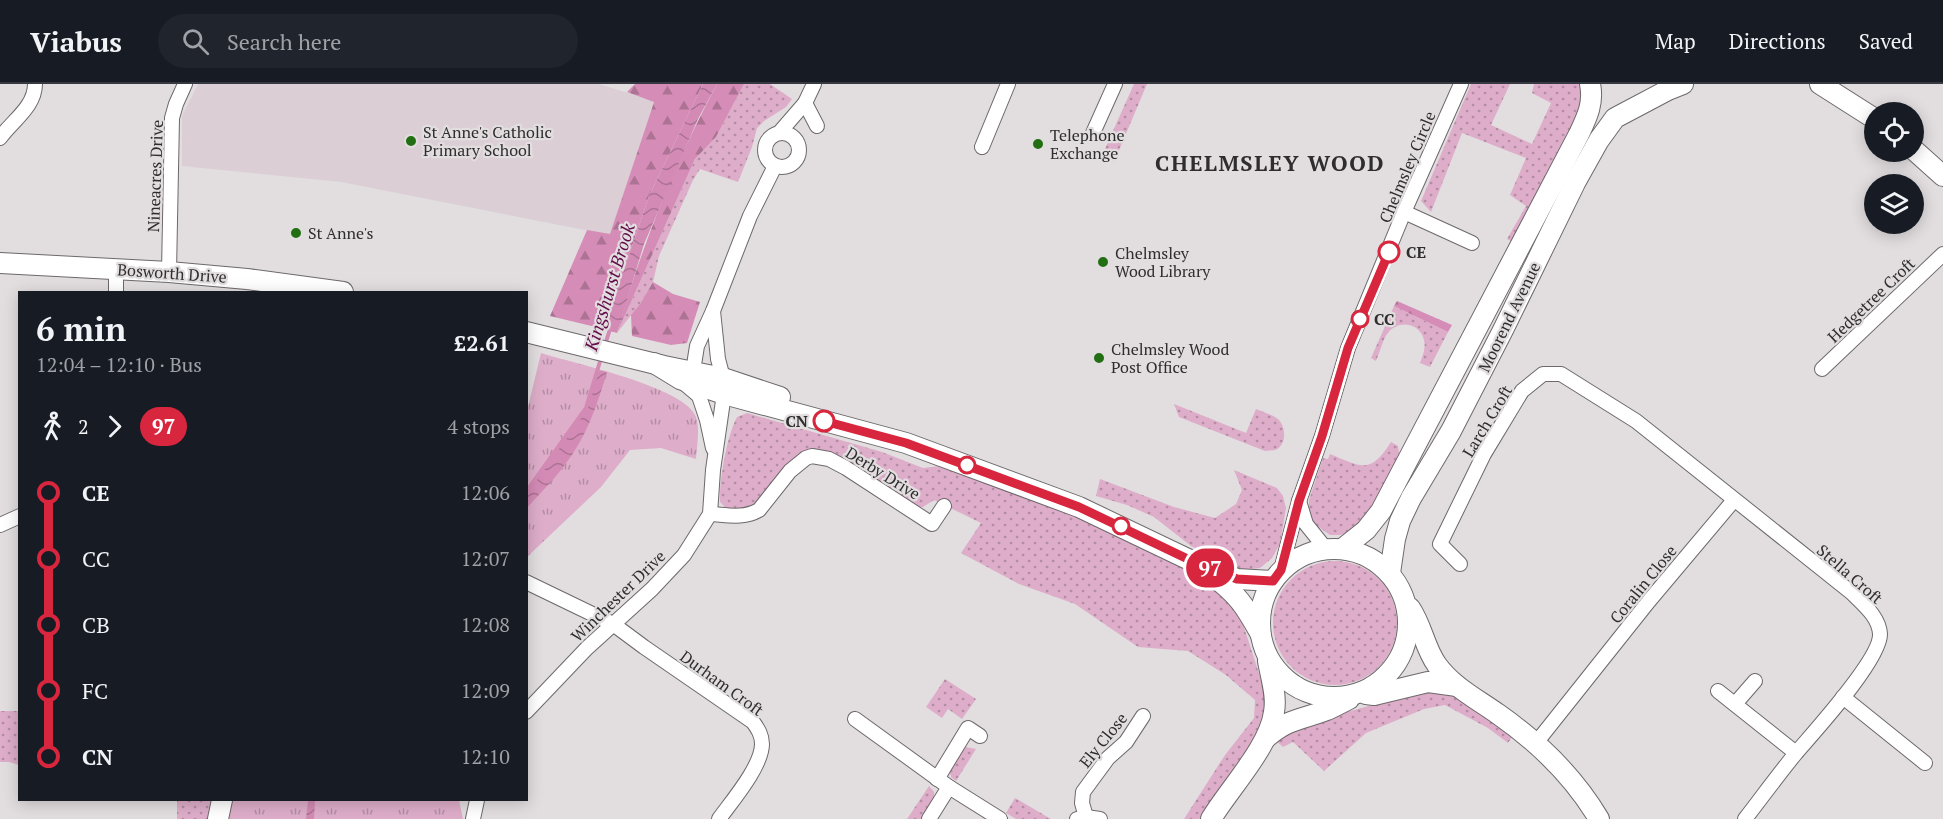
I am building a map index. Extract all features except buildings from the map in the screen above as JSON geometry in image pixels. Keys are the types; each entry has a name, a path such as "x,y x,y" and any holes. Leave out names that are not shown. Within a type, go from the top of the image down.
{"street":[{"path":"0,138 21,115 32,98 35,84"},
{"name":"Nineacres Drive","path":"169,272 172,118 185,84"},
{"path":"779,133 794,137 799,147 797,158 790,166 780,168 767,159 765,148 769,138 779,133 805,103 814,84"},
{"path":"982,147 1008,84"},
{"path":"1094,133 1115,84"},
{"name":"Chelmsley Circle","path":"1277,576 1348,348 1404,212 1461,84"},
{"name":"Moorend Avenue","path":"1334,549 1366,530 1382,511 1579,134 1590,111 1592,93 1590,84"},
{"path":"1646,84 1679,85"},
{"path":"1820,84 1864,112"},
{"name":"Moorend Avenue","path":"1390,573 1400,521 1411,498 1471,394 1575,183 1599,141 1615,118 1679,85"},
{"path":"805,103 817,126"},
{"path":"1924,159 1943,176"},
{"path":"686,375 750,216 775,166"},
{"path":"1404,212 1472,243"},
{"name":"Hedgetree Croft","path":"1822,369 1943,254"},
{"name":"Bosworth Drive","path":"0,263 169,272 247,279 326,291"},
{"path":"116,269 116,291"},
{"path":"713,311 718,359 724,386"},
{"path":"528,332 646,361 724,386"},
{"name":"Larch Croft","path":"1460,564 1440,544 1484,454 1522,391 1543,374 1561,374 1636,421 1734,500"},
{"path":"686,375 705,387 748,385 1079,507 1194,562 1237,579 1277,576"},
{"name":"Winchester Drive","path":"686,375 699,396 707,420 714,456"},
{"name":"Winchester Drive","path":"528,710 684,555 710,514 714,456 724,386"},
{"name":"Derby Drive","path":"710,514 732,516 752,514 759,510 790,471 806,458 813,456 830,459 846,468 932,524 944,506"},
{"name":"Stella Croft","path":"1734,500 1852,593 1878,622 1880,635 1877,648 1843,697 1745,819"},
{"name":"Coralin Close","path":"1536,743 1642,610 1734,500"},
{"path":"1299,501 1306,524 1334,549"},
{"path":"0,525 18,517"},
{"path":"1260,633 1264,598 1277,576 1300,557 1334,549 1363,555 1376,562 1390,573 1418,619 1436,664 1457,686 1500,714 1536,743 1586,798 1599,819"},
{"path":"1194,562 1233,591 1246,609 1260,633 1267,656 1275,700 1274,714 1266,738 1211,819"},
{"name":"Durham Croft","path":"528,583 613,624 753,722 761,735 763,746 759,760 719,819"},
{"path":"1266,738 1290,721 1326,710 1358,695 1386,675 1406,644 1408,627 1405,600"},
{"path":"1267,656 1283,677 1294,686 1318,696 1374,695 1428,682 1457,686"},
{"path":"1735,704 1755,681"},
{"path":"1718,691 1796,753"},
{"path":"1843,697 1925,763"},
{"name":"Ely Close","path":"1088,818 1082,803 1083,792 1108,758 1126,742 1143,716"},
{"path":"855,719 937,779 1000,819"},
{"path":"937,779 968,728 980,736"},
{"path":"929,819 949,787"},
{"path":"218,819 222,801"},
{"path":"473,819 477,801"}],"shaded area":[{"name":"St Anne's Catholic Primary School","path":"198,84 599,84 654,101 610,235 341,182 182,166 182,116"}],"green space":[{"path":"635,84 703,84 649,196 604,329 550,316 587,230 610,234 654,102 627,92"},
{"path":"717,84 744,84 716,137 695,159 617,333 660,206"},
{"path":"744,84 770,84 792,99 786,107 757,128 738,182 700,169 659,256 653,282 640,304 617,333 695,159 716,137"},
{"path":"1134,84 1147,84 1114,162 1104,151"},
{"path":"1471,84 1510,84 1491,125 1532,144 1551,103 1532,93 1534,84 1582,84 1583,108 1514,243 1507,239 1526,206 1510,195 1526,158 1462,133 1431,212 1421,201"},
{"path":"653,282 673,294 700,302 687,343 671,345 632,336 631,315"},
{"path":"1397,301 1452,325 1448,332 1394,306"},
{"path":"1394,306 1448,332 1430,367 1420,363 1425,346 1422,334 1418,329 1408,325 1391,329 1385,337 1376,361 1371,358"},
{"path":"541,353 601,370 651,386 688,406 696,417 698,427 696,459 661,448 630,450 601,487 528,556 528,407"},
{"path":"1174,404 1246,433 1256,409 1279,420 1284,432 1282,444 1275,450 1265,451 1179,417"},
{"path":"747,413 882,452 923,468 940,466 1053,506 1107,528 1223,590 1241,618 1266,695 1266,721 1204,819 1184,819 1225,755 1254,718 1255,700 1226,675 1188,651 1138,647 1075,604 1019,584 961,553 981,523 934,500 923,507 914,507 822,452 755,506 736,513 726,508 720,502 720,493 727,446 737,417"},
{"path":"1391,442 1398,446 1400,458 1368,515 1347,534 1330,535 1317,526 1311,519 1309,500 1323,458 1328,459 1330,454 1358,465 1371,464 1384,453"},
{"path":"1234,470 1277,488 1283,496 1286,508 1280,544 1272,558 1260,568 1244,570 1229,566 1191,546 1154,517 1127,505 1096,496 1100,479 1174,507 1215,518 1236,504 1242,490"},
{"path":"1335,561 1359,566 1379,579 1392,599 1397,623 1392,647 1379,667 1359,680 1335,685 1311,680 1291,667 1278,647 1273,623 1278,599 1291,579 1311,566"},
{"path":"945,679 976,699 962,719 948,709 942,718 926,707"},
{"path":"1426,690 1442,691 1464,701 1514,734 1508,743 1488,728 1445,705 1424,709 1366,733 1324,771 1293,742 1283,747 1274,739 1293,727"},
{"path":"0,711 18,711 18,765 0,762"},
{"path":"966,747 976,749 956,781 951,777 949,769 960,749"},
{"path":"929,786 934,792 934,797 921,819 907,819"},
{"path":"1015,798 1051,819 1016,819 1006,813"},
{"path":"177,801 215,801 211,819 177,819"},
{"path":"230,801 459,801 463,819 227,819"}],"water":[{"path":"703,84 717,84 698,119 644,244 617,333 604,329 649,196"},
{"path":"598,370 607,372 585,433 564,466 528,507 528,491 586,408"},
{"path":"308,801 315,801 314,819 306,819"}],"waterway":[{"name":"Kingshurst Brook","path":"605,345 611,326"},
{"name":"Kingshurst Brook","path":"528,489 586,408 601,358"}],"bus line":[{"name":"97","path":"824,421 906,443 1079,507 1194,562 1237,579 1273,581 1281,570 1290,530 1322,436 1348,348 1389,252"}],"place":[{"name":"St Anne's Catholic Primary School","path":"411,141"},
{"name":"Telephone Exchange","path":"1038,144"},
{"name":"St Anne's","path":"296,233"},
{"name":"CE","path":"1389,252"},
{"name":"Chelmsley Wood Library","path":"1103,262"},
{"name":"CC","path":"1360,319"},
{"name":"Chelmsley Wood Post Office","path":"1099,358"},
{"name":"CN","path":"824,421"}],"district":[{"name":"CHELMSLEY WOOD","path":"1270,162"}]}
